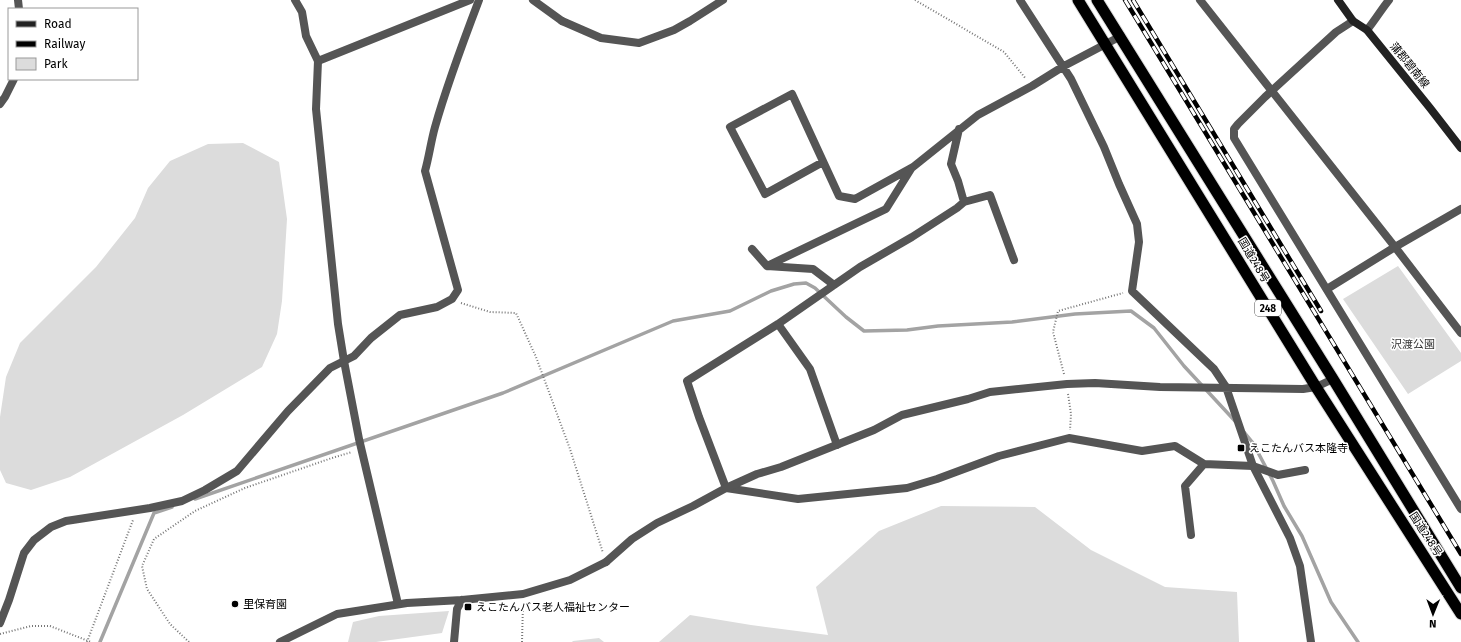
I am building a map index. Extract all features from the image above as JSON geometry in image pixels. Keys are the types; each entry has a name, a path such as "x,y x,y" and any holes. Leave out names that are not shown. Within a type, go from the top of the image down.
{"highway":[{"name":"国道248号","path":"1078,0 1316,387 1461,614"},
{"name":"国道248号","path":"1097,0 1121,36 1461,588"}],"main road":[{"name":"蒲郡碧南線","path":"1338,0 1353,20 1367,30 1461,148"}],"street":[{"path":"295,0 302,12 306,36 318,60 316,109 338,324 359,440 398,604"},
{"path":"318,60 470,0"},
{"path":"0,623 24,553 34,540 51,527 66,520 137,510 182,501 205,490 237,470 288,411 330,368 354,356 371,338 400,316 437,307 452,299 458,290 424,171 429,158 434,129 446,91 479,0"},
{"path":"533,0 562,20 600,38 639,43 674,30 723,0"},
{"path":"1020,0 1064,66 1104,147 1137,224 1139,242 1132,291 1214,369 1226,387 1253,466 1290,538 1300,566 1311,642"},
{"path":"1200,0 1461,333"},
{"path":"1367,30 1389,0"},
{"path":"1353,20 1336,32 1238,124 1234,129 1234,138 1461,509"},
{"path":"823,162 765,194 730,127 792,94 839,196 855,199 913,167 978,115 1032,86 1064,66 1121,36"},
{"path":"0,104 14,80"},
{"path":"959,129 951,164 964,202"},
{"path":"767,266 886,209 913,167"},
{"path":"726,488 698,417 687,381 778,324 860,267 912,238 964,202 990,195 1014,260"},
{"path":"1327,289 1395,247 1461,209"},
{"path":"752,249 767,266 813,269 834,285"},
{"path":"778,324 810,369 836,445"},
{"path":"281,642 337,614 398,604 523,594 570,580 606,562 632,539 657,522 757,474 781,467 874,430 902,415 968,399 990,392 1067,384 1095,383 1160,387 1303,389 1316,387 1333,379"},
{"path":"726,488 798,499 907,488 937,479 999,456 1069,438 1142,451 1175,446 1204,464 1253,466 1278,475 1305,470"},
{"path":"1191,535 1185,486 1204,464"},
{"path":"454,642 457,609 462,600"}],"path":[{"path":"915,0 1004,52 1032,86"},
{"path":"1069,438 1071,414 1067,384 1053,332 1058,311 1132,291"},
{"path":"452,299 457,302 490,312 516,313 540,369 570,449 606,562"},
{"path":"190,642 170,624 147,589 142,566 154,539 195,511 244,488 332,458 362,450"},
{"path":"87,641 137,510"},
{"path":"522,642 523,594"},
{"path":"0,634 31,626 50,626 91,642"}],"green space":[{"path":"243,143 279,162 287,219 282,301 277,334 262,367 183,415 70,477 31,490 6,483 0,470 0,417 6,377 20,343 96,267 135,218 148,188 170,161 208,144"},
{"name":"沢渡公園","path":"1398,266 1461,353 1461,361 1408,394 1343,299"},
{"path":"941,506 1035,507 1091,550 1165,587 1237,592 1239,642 659,642 690,615 828,635 816,587 879,531"},
{"path":"449,611 442,633 376,642 348,642 353,622 379,616"},
{"path":"599,638 604,642 572,642 573,641"}],"waterway":[{"path":"195,499 503,393 673,321 730,311 771,291 794,284 806,283 815,288 846,317 864,331 907,330 938,326 1012,322 1075,314 1131,311 1154,328 1184,366 1235,421"},
{"path":"1244,432 1253,443 1284,506 1302,536 1331,602 1358,642"},
{"path":"100,642 154,513 172,507"}],"railway":[{"path":"1125,0 1461,554"},
{"path":"1133,0 1321,311"}],"place":[{"name":"えこたんバス本隆寺","path":"1241,448"},
{"name":"里保育園","path":"235,604"},
{"name":"えこたんバス老人福祉センター","path":"468,607"}]}
